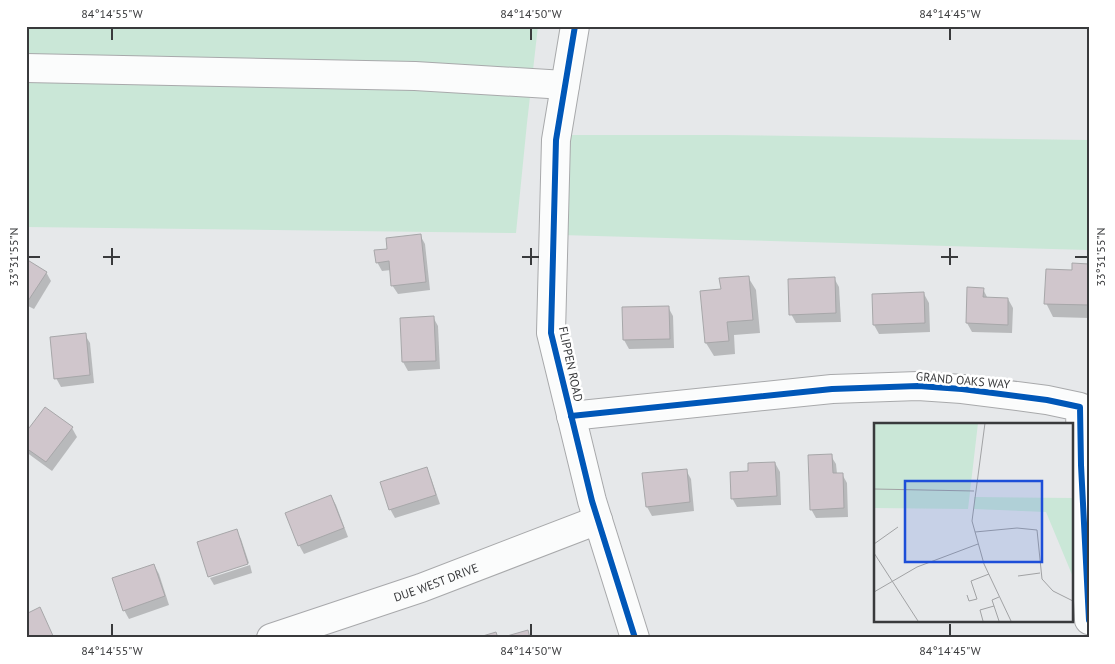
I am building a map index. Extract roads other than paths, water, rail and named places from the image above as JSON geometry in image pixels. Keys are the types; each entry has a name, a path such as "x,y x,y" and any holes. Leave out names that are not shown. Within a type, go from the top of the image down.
{"street":[{"name":"FLIPPEN ROAD","path":"575,26 556,140 551,333 592,501 634,638"},
{"path":"26,68 415,76 565,85"},
{"name":"GRAND OAKS WAY","path":"571,416 832,389 918,386 962,389 1047,400 1080,407 1089,620"},
{"name":"DUE WEST DRIVE","path":"272,638 420,588 598,520"}]}
